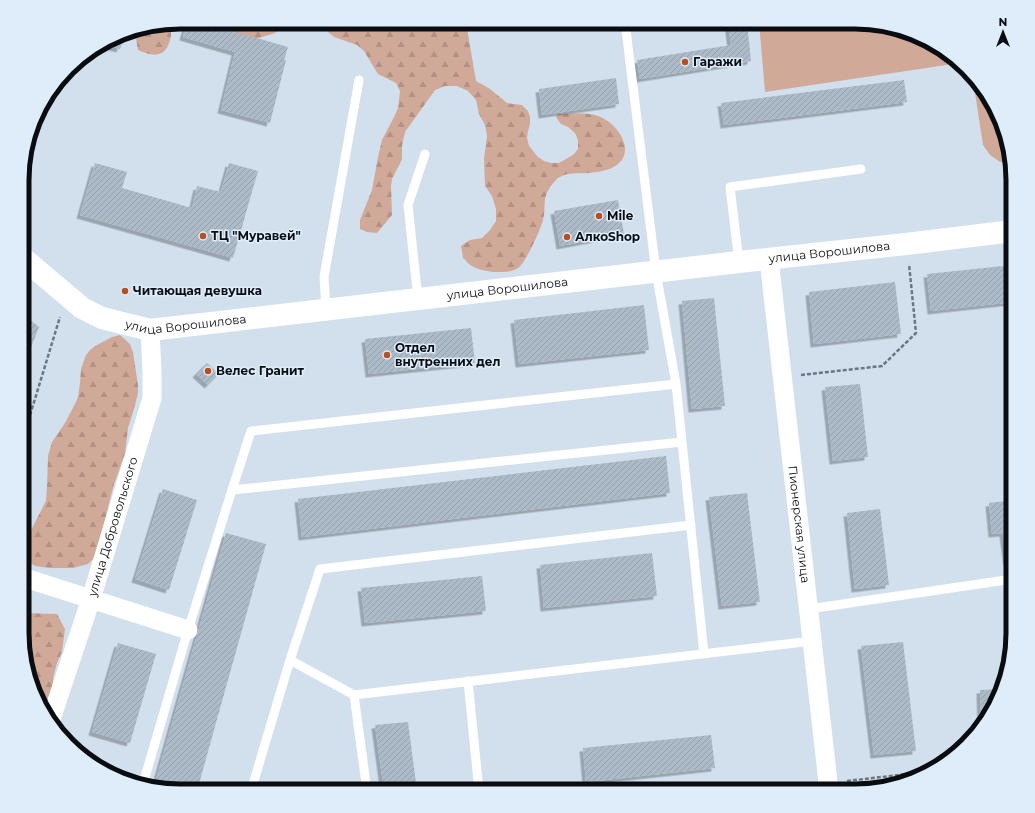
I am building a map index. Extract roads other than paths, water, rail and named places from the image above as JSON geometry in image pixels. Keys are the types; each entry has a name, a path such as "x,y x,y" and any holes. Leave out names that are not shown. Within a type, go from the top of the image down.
{"main road":[{"name":"улица Ворошилова","path":"29,263 82,308 102,318 150,330 769,258 906,244 1006,231"}],"street":[{"name":"Пионерская улица","path":"769,258 829,784"},
{"name":"улица Добровольского","path":"53,714 91,599 152,398 150,330"},
{"path":"29,579 188,630"}],"lane":[{"path":"626,29 656,272 676,384 704,654"},
{"path":"326,310 324,277 359,80"},
{"path":"418,299 408,205 425,154"},
{"path":"739,262 730,187 861,169"},
{"path":"144,780 188,630 251,431 676,384"},
{"path":"232,490 682,442"},
{"path":"254,784 290,660 320,569 691,525"},
{"path":"809,609 1006,580"},
{"path":"290,660 354,694 812,641"},
{"path":"468,681 478,784"},
{"path":"354,694 366,784"}],"place":[{"name":"Гаражи","path":"685,62"},
{"name":"Mile","path":"599,216"},
{"name":"ТЦ \"Муравей\"","path":"203,236"},
{"name":"АлкоShop","path":"567,237"},
{"name":"Читающая девушка","path":"125,291"},
{"name":"Отдел внутренних дел","path":"387,355"},
{"name":"Велес Гранит","path":"208,371"}]}
